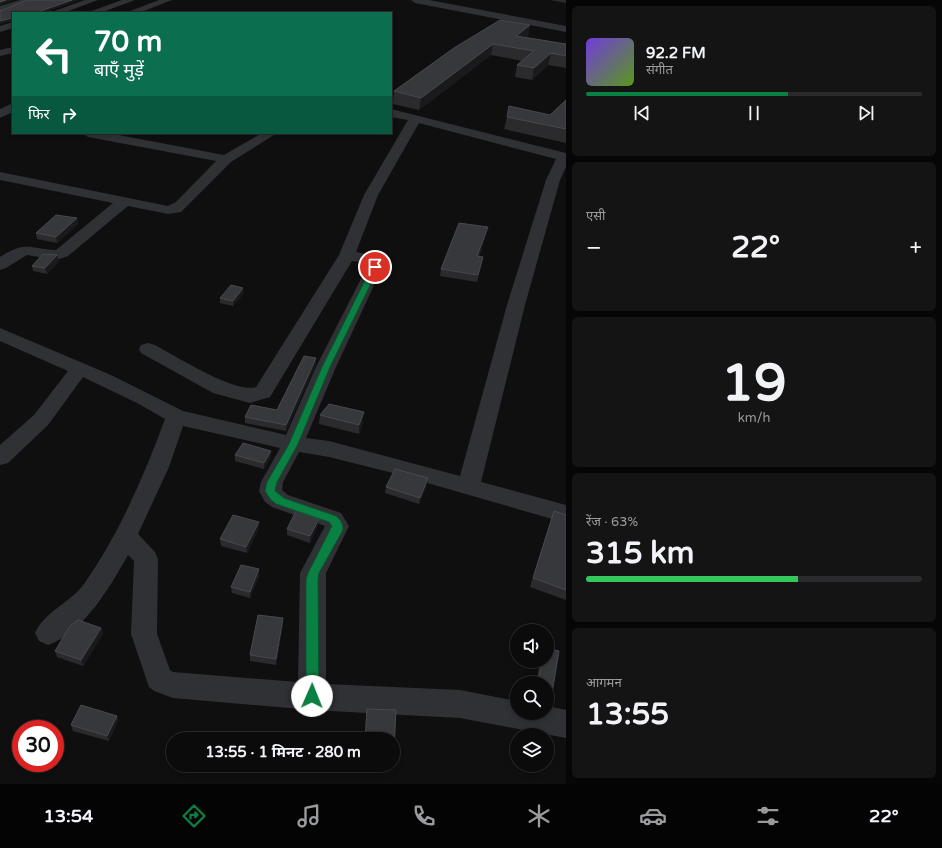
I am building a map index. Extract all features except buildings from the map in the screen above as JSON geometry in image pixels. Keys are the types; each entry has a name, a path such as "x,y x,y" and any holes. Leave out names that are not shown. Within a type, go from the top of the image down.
{"street":[{"path":"0,9 29,0"},
{"path":"57,12 94,0"},
{"path":"78,12 115,0"},
{"path":"94,12 130,0"},
{"path":"112,12 147,0"},
{"path":"133,12 168,0"},
{"path":"415,0 566,29"},
{"path":"432,0 566,26"},
{"path":"459,0 566,20"},
{"path":"0,16 12,20"},
{"path":"0,29 12,25"},
{"path":"0,35 12,32"},
{"path":"0,39 12,36"},
{"path":"0,47 12,44"},
{"path":"0,54 12,50"},
{"path":"0,114 12,108"},
{"path":"392,113 565,157 553,180 516,305 469,486"},
{"path":"148,349 220,388 243,395 257,395 267,387 347,255 371,195 415,118"},
{"path":"0,119 12,121"},
{"path":"93,134 226,159"},
{"path":"0,176 160,210 176,209 226,159 269,134"},
{"path":"0,265 18,252 25,249 57,254 62,253 124,202"},
{"path":"312,696 313,573 337,530 337,526 333,519 280,501 273,496 270,491 272,482 293,444 326,367 376,264 371,259 347,255"},
{"path":"3,338 79,369 146,399 176,416 293,444 329,449 469,486 566,514"},
{"path":"0,457 41,420 79,369"},
{"path":"48,633 84,604 93,592 125,537 158,468 176,416"},
{"path":"125,537 142,553 146,559 144,634 159,678 164,682 173,685 312,696 460,704 566,724"}],"route":[{"path":"312,696 313,573 337,530 337,526 333,519 280,501 273,496 270,491 272,482 293,444 326,367 375,267"}]}
